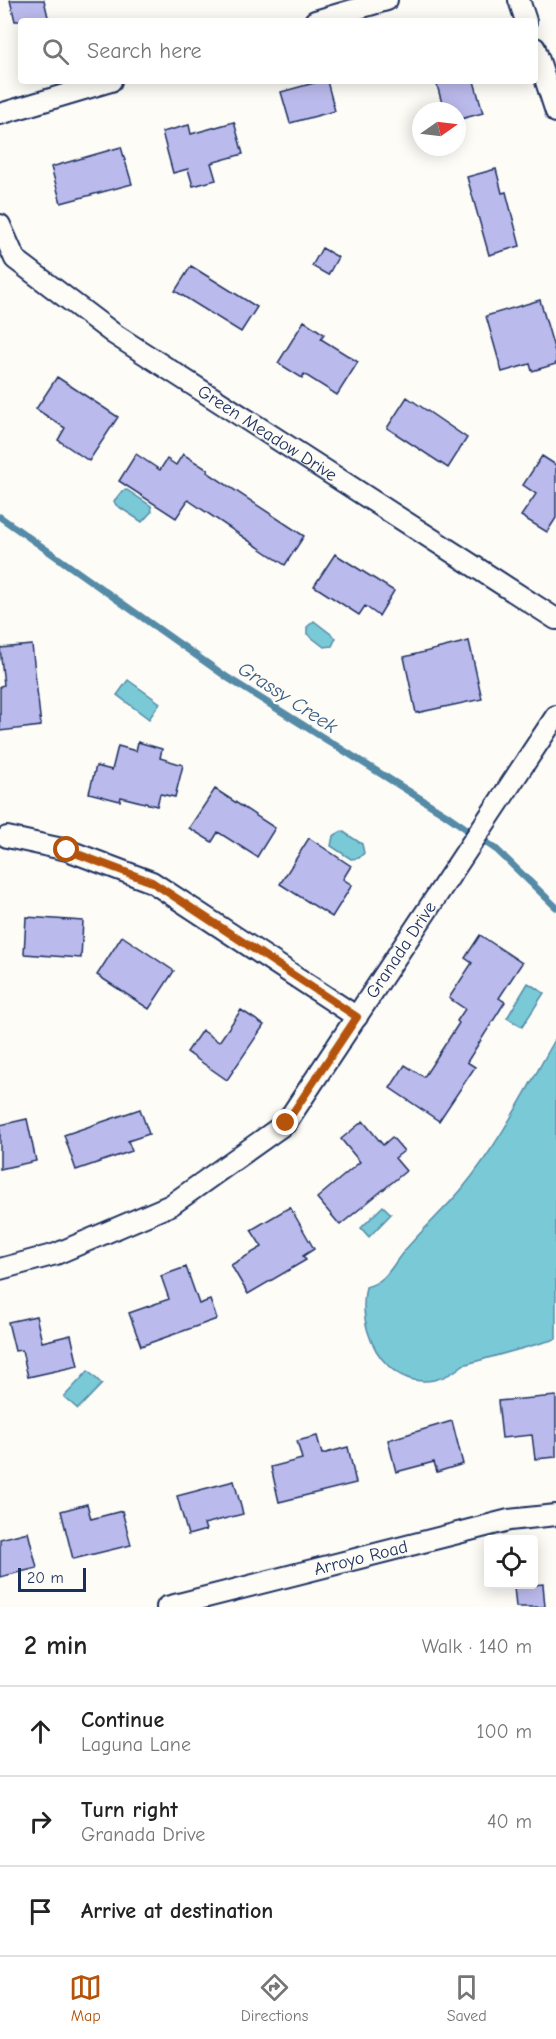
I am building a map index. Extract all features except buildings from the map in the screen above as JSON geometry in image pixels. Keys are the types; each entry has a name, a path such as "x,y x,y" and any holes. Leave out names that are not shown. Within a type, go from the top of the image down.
{"street":[{"path":"325,18 387,0"},
{"path":"519,0 525,18"},
{"path":"538,57 556,112"},
{"path":"0,114 101,84"},
{"name":"Green Meadow Drive","path":"0,225 15,258 114,334 556,619"},
{"name":"Granada Drive","path":"0,1269 56,1254 171,1205 286,1123 556,716"},
{"path":"7,837 67,850 152,882 357,1017"},
{"name":"Arroyo Road","path":"167,1607 509,1520 556,1515"}],"water":[{"path":"127,490 151,506 152,511 142,522 116,505 114,501 122,491"},
{"path":"314,621 336,638 332,646 324,647 307,634 307,627"},
{"path":"128,680 160,703 149,719 117,695"},
{"path":"342,831 362,844 364,853 359,858 351,859 331,846 333,836"},
{"path":"528,983 544,993 522,1027 507,1018"},
{"path":"556,1038 556,1339 463,1365 442,1378 422,1381 404,1377 388,1366 376,1350 368,1331 364,1309 366,1287 384,1277 405,1250 475,1172 512,1116"},
{"path":"383,1206 391,1214 369,1237 361,1228"},
{"path":"88,1371 102,1384 78,1409 64,1397"}],"waterway":[{"name":"Grassy Creek","path":"0,517 228,678 445,814 497,850 556,907"}],"route":[{"path":"67,850 152,882 357,1017 286,1123"}]}
